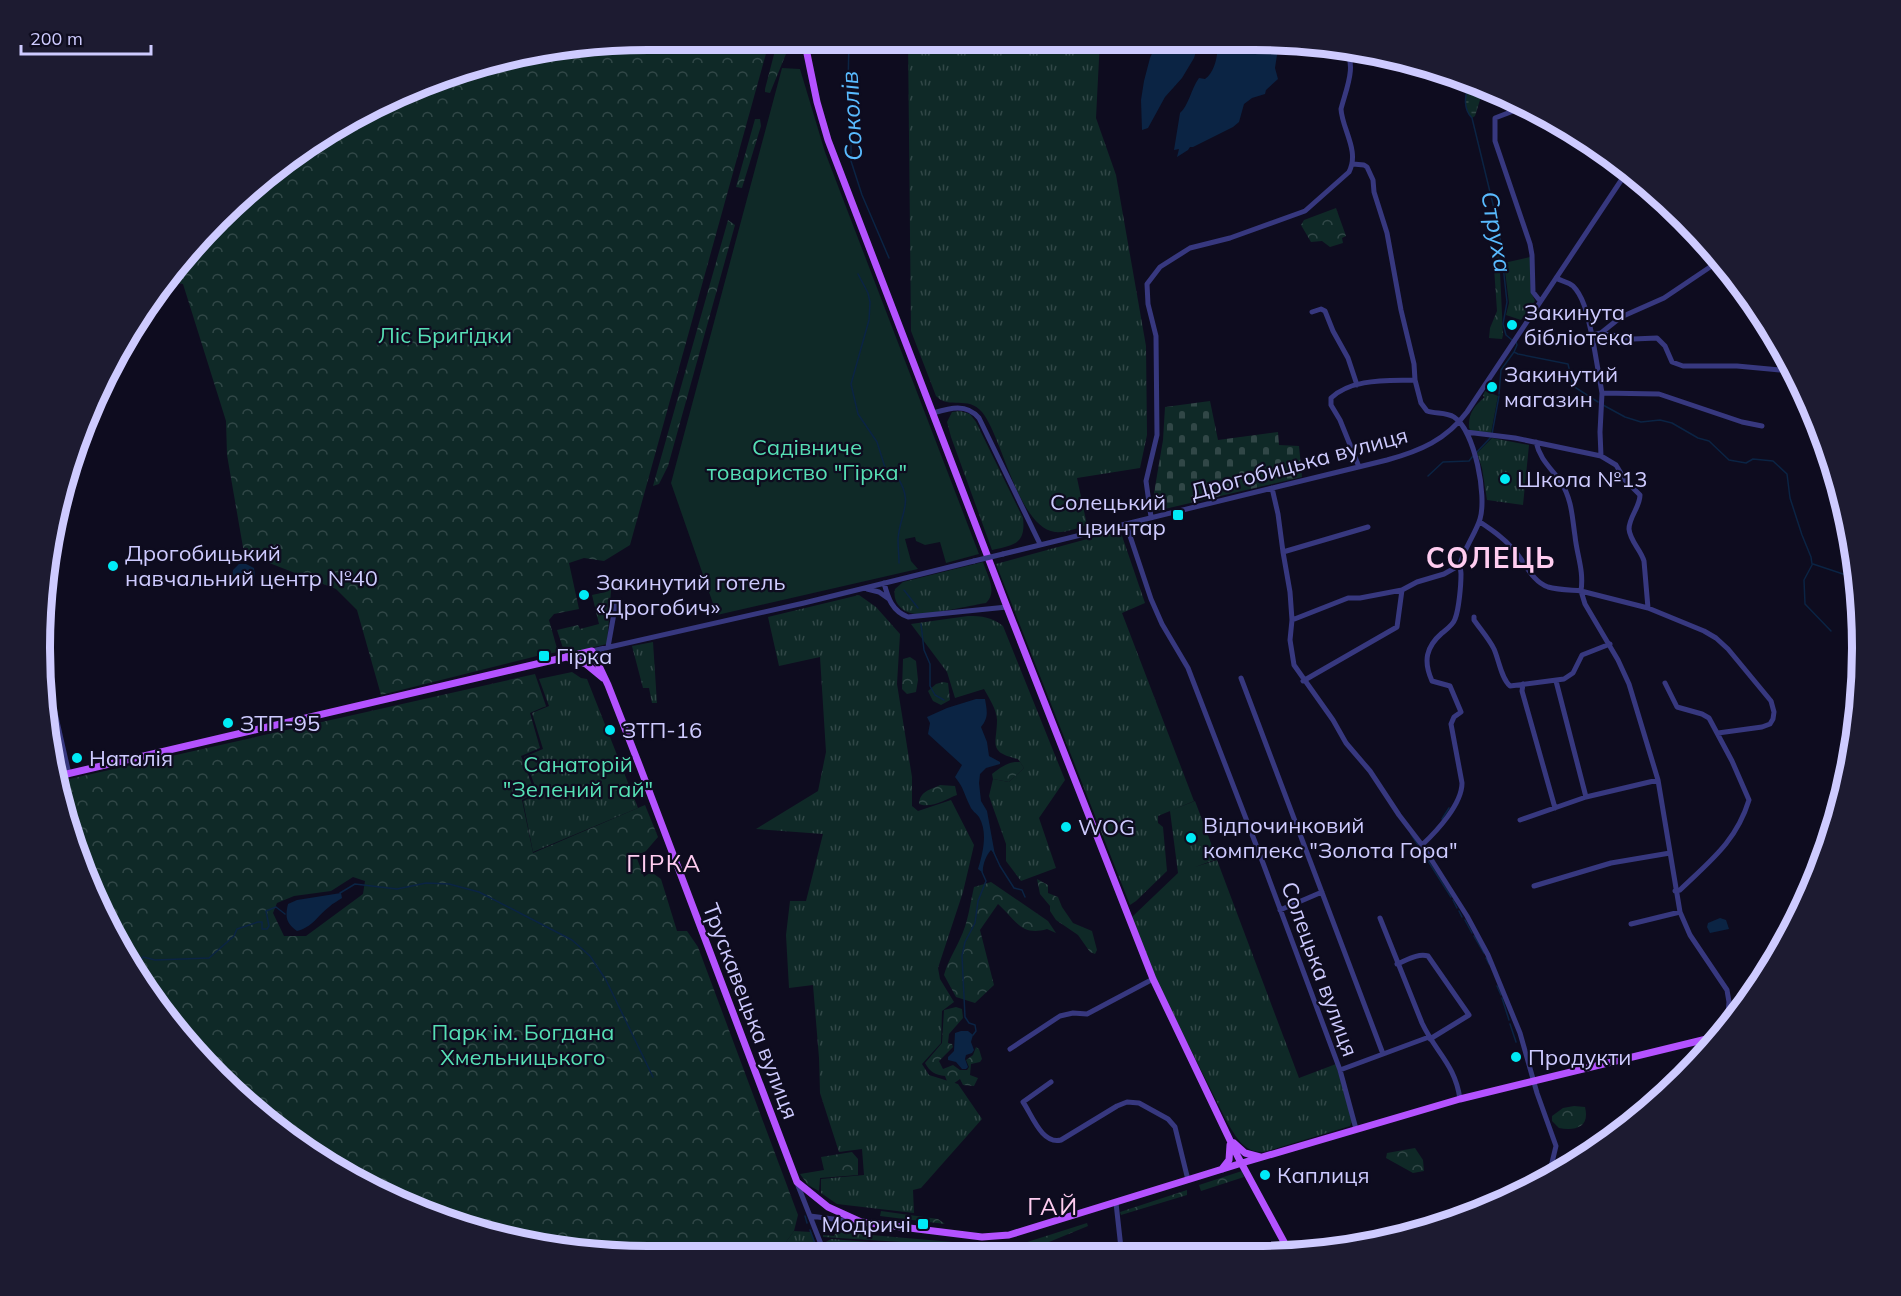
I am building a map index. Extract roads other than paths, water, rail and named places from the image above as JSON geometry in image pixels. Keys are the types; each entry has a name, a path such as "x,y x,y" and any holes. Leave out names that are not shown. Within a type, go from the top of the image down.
{"main road":[{"path":"806,50 828,140 1153,979 1228,1136 1286,1245"},
{"path":"63,775 592,651"},
{"name":"Трускавецька вулиця","path":"592,651 608,685 797,1182 804,1193"},
{"path":"564,657 586,664 608,685"},
{"path":"804,1193 837,1212 861,1222 952,1234 995,1237 1009,1235 1261,1157 1460,1099 1706,1039"},
{"path":"1228,1136 1245,1153 1261,1157"},
{"path":"1220,1171 1229,1160 1228,1136"}],"street":[{"path":"1151,517 1146,480 1156,435 1155,336 1148,304 1148,284 1160,267 1190,248 1230,238 1305,211 1349,172 1353,164 1341,109 1350,67 1349,58"},
{"path":"1516,110 1495,118 1495,141 1530,244 1533,292 1540,301"},
{"path":"1353,164 1367,167 1374,180 1374,192 1387,233 1421,403 1427,411 1444,413 1459,422 1475,454 1483,490 1480,522 1460,565 1461,575 1455,621 1431,643 1428,656 1429,674 1432,681 1450,686 1461,712 1454,717 1451,724 1462,783 1461,792 1455,805 1422,845"},
{"name":"Дрогобицька вулиця","path":"608,647 860,589 1359,467 1400,456 1425,446 1448,433 1459,422 1623,178"},
{"path":"1601,333 1621,317 1664,298 1713,265"},
{"path":"1556,278 1572,284 1586,310 1602,393 1601,456"},
{"path":"1312,312 1321,309 1325,311 1348,358 1357,385"},
{"path":"1592,335 1601,333 1633,339 1657,338 1665,346 1672,362 1683,366 1737,366 1780,370"},
{"path":"1359,467 1330,401 1334,395 1357,385 1376,381 1415,380"},
{"path":"1602,393 1659,393 1742,422 1762,426"},
{"path":"933,412 964,408 974,411 1040,544"},
{"path":"1466,432 1515,438 1601,456 1616,465 1625,480 1640,495 1640,501 1630,520 1629,532 1644,561 1648,608"},
{"path":"1536,442 1544,463 1561,482 1571,502 1575,537 1583,573 1581,591 1585,604 1610,644 1629,684 1658,780 1680,912 1690,935 1727,990 1728,1012"},
{"path":"1272,488 1290,592 1291,655 1296,670 1333,720 1346,743 1370,771 1398,815 1422,845 1467,916 1488,955 1520,1034 1556,1146 1551,1167"},
{"path":"1480,522 1512,546 1531,574 1542,584 1648,608 1716,638 1728,649 1771,701 1774,712 1770,724 1718,733"},
{"name":"Солецька вулиця","path":"1126,524 1151,599 1162,624 1188,668 1340,1070 1356,1129"},
{"path":"1282,552 1368,527"},
{"path":"1292,620 1348,598 1402,590 1417,582 1444,574 1460,565"},
{"path":"884,583 889,599 898,612 908,617 1007,607"},
{"path":"860,589 879,592 889,599"},
{"path":"1303,681 1397,627 1402,590"},
{"path":"592,651 608,647 616,602"},
{"path":"1474,617 1474,621 1492,646 1510,686 1556,681 1569,676 1573,673 1582,655 1610,644"},
{"path":"1241,678 1383,1054"},
{"path":"1556,681 1586,797"},
{"path":"1665,683 1677,707 1708,718 1718,733 1749,800 1735,834 1721,851 1677,891"},
{"path":"1522,684 1522,691 1555,808"},
{"path":"52,696 69,774"},
{"path":"1520,820 1586,797 1658,780"},
{"path":"1534,886 1611,863 1670,853"},
{"path":"1280,910 1322,892"},
{"path":"1630,924 1680,912"},
{"path":"1380,918 1412,1002 1429,1038 1453,1071 1460,1099"},
{"path":"1340,1070 1429,1038 1469,1015 1428,956 1415,956 1397,964"},
{"path":"1010,1049 1060,1016 1092,1012 1153,979"},
{"path":"1051,1082 1023,1102 1046,1138 1057,1142 1116,1106 1130,1102 1143,1105 1172,1122 1188,1180"},
{"path":"804,1193 822,1246"},
{"path":"1116,1203 1121,1246"},
{"path":"810,1216 861,1222"}],"water":[{"path":"1154,50 1197,50 1182,78 1165,97 1148,128 1142,130 1141,100"},
{"path":"1217,50 1278,51 1275,68 1278,79 1266,90 1265,94 1252,98 1244,104 1239,122 1233,127 1190,147 1177,157 1179,149 1174,150 1180,113 1186,106 1199,78 1205,79 1209,76"},
{"path":"239,564 246,564 254,568 255,576 250,581 238,582 232,578 233,570"},
{"path":"976,699 985,699 986,717 981,727 989,756 1000,762 1000,764 986,768 980,774 981,801 987,811 995,855 991,850 989,852 983,873 978,869 984,843 982,823 971,808 955,777 962,765 928,734 930,723 927,717"},
{"path":"341,893 342,898 307,927 297,931 289,922 288,904 297,900"},
{"path":"1720,918 1726,920 1729,929 1710,933 1708,923"},
{"path":"968,1031 973,1035 971,1042 974,1050 966,1055 968,1067 966,1069 948,1060 954,1051 955,1033"}],"waterway":[{"name":"Соколів","path":"849,50 851,161 862,195 889,258"},
{"name":"Струха","path":"1467,89 1466,107 1472,118 1499,229 1507,302 1503,324 1506,335 1512,340"},
{"name":"Соколів","path":"858,274 868,293 869,320 851,384 858,414 877,442 888,477 896,475 905,493 905,507 898,539 899,563"},
{"name":"Струха","path":"1516,342 1514,352 1518,354 1568,364 1573,386 1598,402"},
{"path":"1499,394 1501,370 1514,352"},
{"path":"1492,434 1499,396"},
{"name":"Струха","path":"1603,405 1625,417 1641,422 1660,420 1672,423 1698,438 1709,441 1729,460 1746,463 1753,459 1773,461 1787,474 1790,498 1812,564"},
{"path":"1476,453 1491,437"},
{"path":"1428,476 1443,462 1469,461 1473,456"},
{"name":"Струха","path":"1813,564 1847,575"},
{"path":"1812,565 1804,580 1805,604 1831,631"},
{"name":"Соколів","path":"904,590 918,608"},
{"name":"Соколів","path":"921,624 924,650 930,664 930,686 935,695 944,700"},
{"path":"1442,819 1449,808"},
{"path":"1411,834 1451,897"},
{"path":"994,853 1014,888 1022,890 1025,897"},
{"name":"Соколів","path":"973,1035 976,1031 975,1025 969,1023 965,1017 962,956 965,942 975,923 978,901 986,881 982,872"},
{"path":"340,893 355,884 397,889 426,883 449,884 479,892 572,940 590,956 606,980 653,1077"},
{"path":"1453,900 1457,908"},
{"path":"140,963 143,957 155,960 209,958 234,936 237,929 258,922 262,922 262,929 267,929 269,926 266,911 276,907 285,914"},
{"path":"1459,911 1462,917"},
{"path":"1465,920 1472,933"},
{"path":"1474,936 1484,953"},
{"path":"1486,958 1489,964"},
{"path":"1497,986 1501,995"},
{"path":"1502,998 1509,1020"},
{"path":"1510,1024 1516,1042"},
{"path":"805,1216 807,1223"},
{"path":"810,1230 816,1246"}],"place":[{"name":"Закинута бібліотека","path":"1512,325"},
{"name":"Закинутий магазин","path":"1492,387"},
{"name":"Школа №13","path":"1505,479"},
{"name":"Солецький цвинтар","path":"1178,515"},
{"name":"Дрогобицький навчальний центр №40","path":"113,566"},
{"name":"Закинутий готель «Дрогобич»","path":"584,595"},
{"name":"Гірка","path":"544,656"},
{"name":"ЗТП-95","path":"228,723"},
{"name":"ЗТП-16","path":"610,730"},
{"name":"Наталія","path":"77,758"},
{"name":"WOG","path":"1066,827"},
{"name":"Відпочинковий комплекс \"Золота Гора\"","path":"1191,838"},
{"name":"Продукти","path":"1516,1057"},
{"name":"Каплиця","path":"1265,1175"},
{"name":"Модричі","path":"923,1224"}],"district":[{"name":"СОЛЕЦЬ","path":"1491,558"},
{"name":"ГІРКА","path":"664,864"},
{"name":"ГАЙ","path":"1053,1207"}],"park label":[{"name":"Ліс Бриґідки","path":"445,335"},
{"name":"Садівниче товариство \"Гірка\"","path":"807,460"},
{"name":"Санаторій \"Зелений гай\"","path":"578,776"},
{"name":"Парк ім. Богдана Хмельницького","path":"523,1044"}]}
